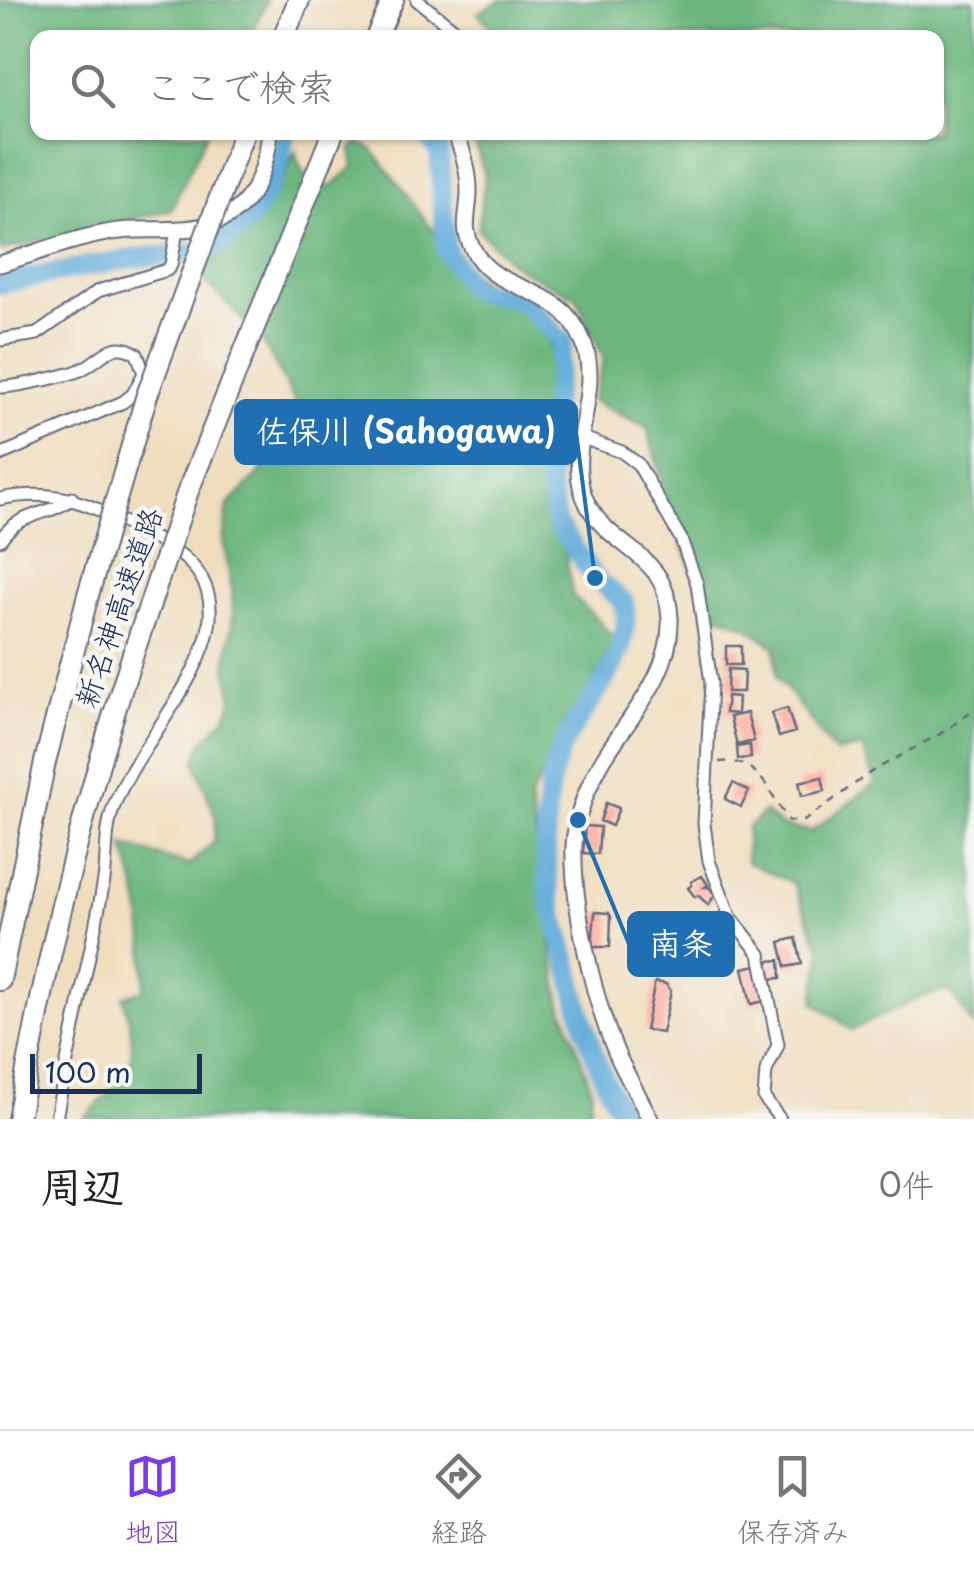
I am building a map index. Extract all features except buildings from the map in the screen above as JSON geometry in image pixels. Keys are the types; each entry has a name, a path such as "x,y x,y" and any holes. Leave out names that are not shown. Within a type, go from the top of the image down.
{"highway":[{"path":"286,30 299,0"},
{"path":"380,30 393,0"},
{"name":"新名神高速道路","path":"0,980 46,762 88,595 146,398 241,140"},
{"name":"新名神高速道路","path":"18,1119 67,876 113,709 188,492 329,140"},
{"path":"29,1119 67,876"}],"main road":[{"path":"0,264 112,232 177,233 216,224 250,197 266,167 269,140"},
{"path":"459,140 470,193 464,218 477,256 494,273 555,304 572,320 582,340 589,360 580,436 580,481 588,505 602,525 635,549 656,571 666,594 670,622 662,662 651,688 603,759 587,791 574,844 580,910 603,1017 650,1119"}],"street":[{"path":"417,0 455,30"},
{"path":"0,340 37,334 98,290 159,275 172,265 177,233"},
{"path":"0,387 75,372 119,346 137,354 144,374 133,394 123,402 0,455"},
{"path":"580,436 622,452 638,464 686,554 697,584 712,682 704,824 709,861 730,916 760,954 778,1045 766,1071 764,1098 780,1119"},
{"path":"0,499 50,494 72,498 177,552 200,577 210,615 209,634 197,667 124,783 110,817 105,874 56,1119"},
{"path":"0,540 24,518 58,508 72,498"}],"path":[{"path":"708,763 731,760 752,767 788,821 804,820 871,772 945,731 974,710"}],"green space":[{"path":"0,0 267,0 253,30 30,30 30,140 204,140 171,210 0,251"},
{"path":"500,0 974,0 974,1027 950,990 920,997 852,1030 814,1002 822,951 793,883 746,862 747,828 765,812 781,826 812,831 876,783 862,747 835,753 777,676 775,647 747,627 709,611 671,515 647,427 592,401 604,360 577,298 516,267 478,230 485,176 474,140 944,140 944,30 494,30 478,13"},
{"path":"357,142 372,149 435,233 474,276 522,307 554,349 560,520 572,594 616,639 530,798 560,999 592,1090 589,1119 84,1119 126,1074 132,1042 123,997 144,990 141,916 123,845 189,865 214,842 216,818 195,762 202,743 225,718 233,699 226,668 233,617 223,541 228,505 257,477 299,409 260,337 187,263 186,255 218,252 245,236 266,210 295,151 300,168 313,184 332,187 354,166 351,150"}],"waterway":[{"path":"0,284 139,257 197,252 223,241 251,217 261,202 277,167 284,140"},
{"path":"431,140 439,152 446,250 471,289 522,300 563,342 544,453 556,522 595,578 624,602 625,624 613,664 557,759 547,806 546,841 552,905 583,1019 596,1060 626,1119"}],"place":[{"name":"佐保川 (Sahogawa)","path":"595,578"},
{"name":"南条","path":"578,820"}]}
